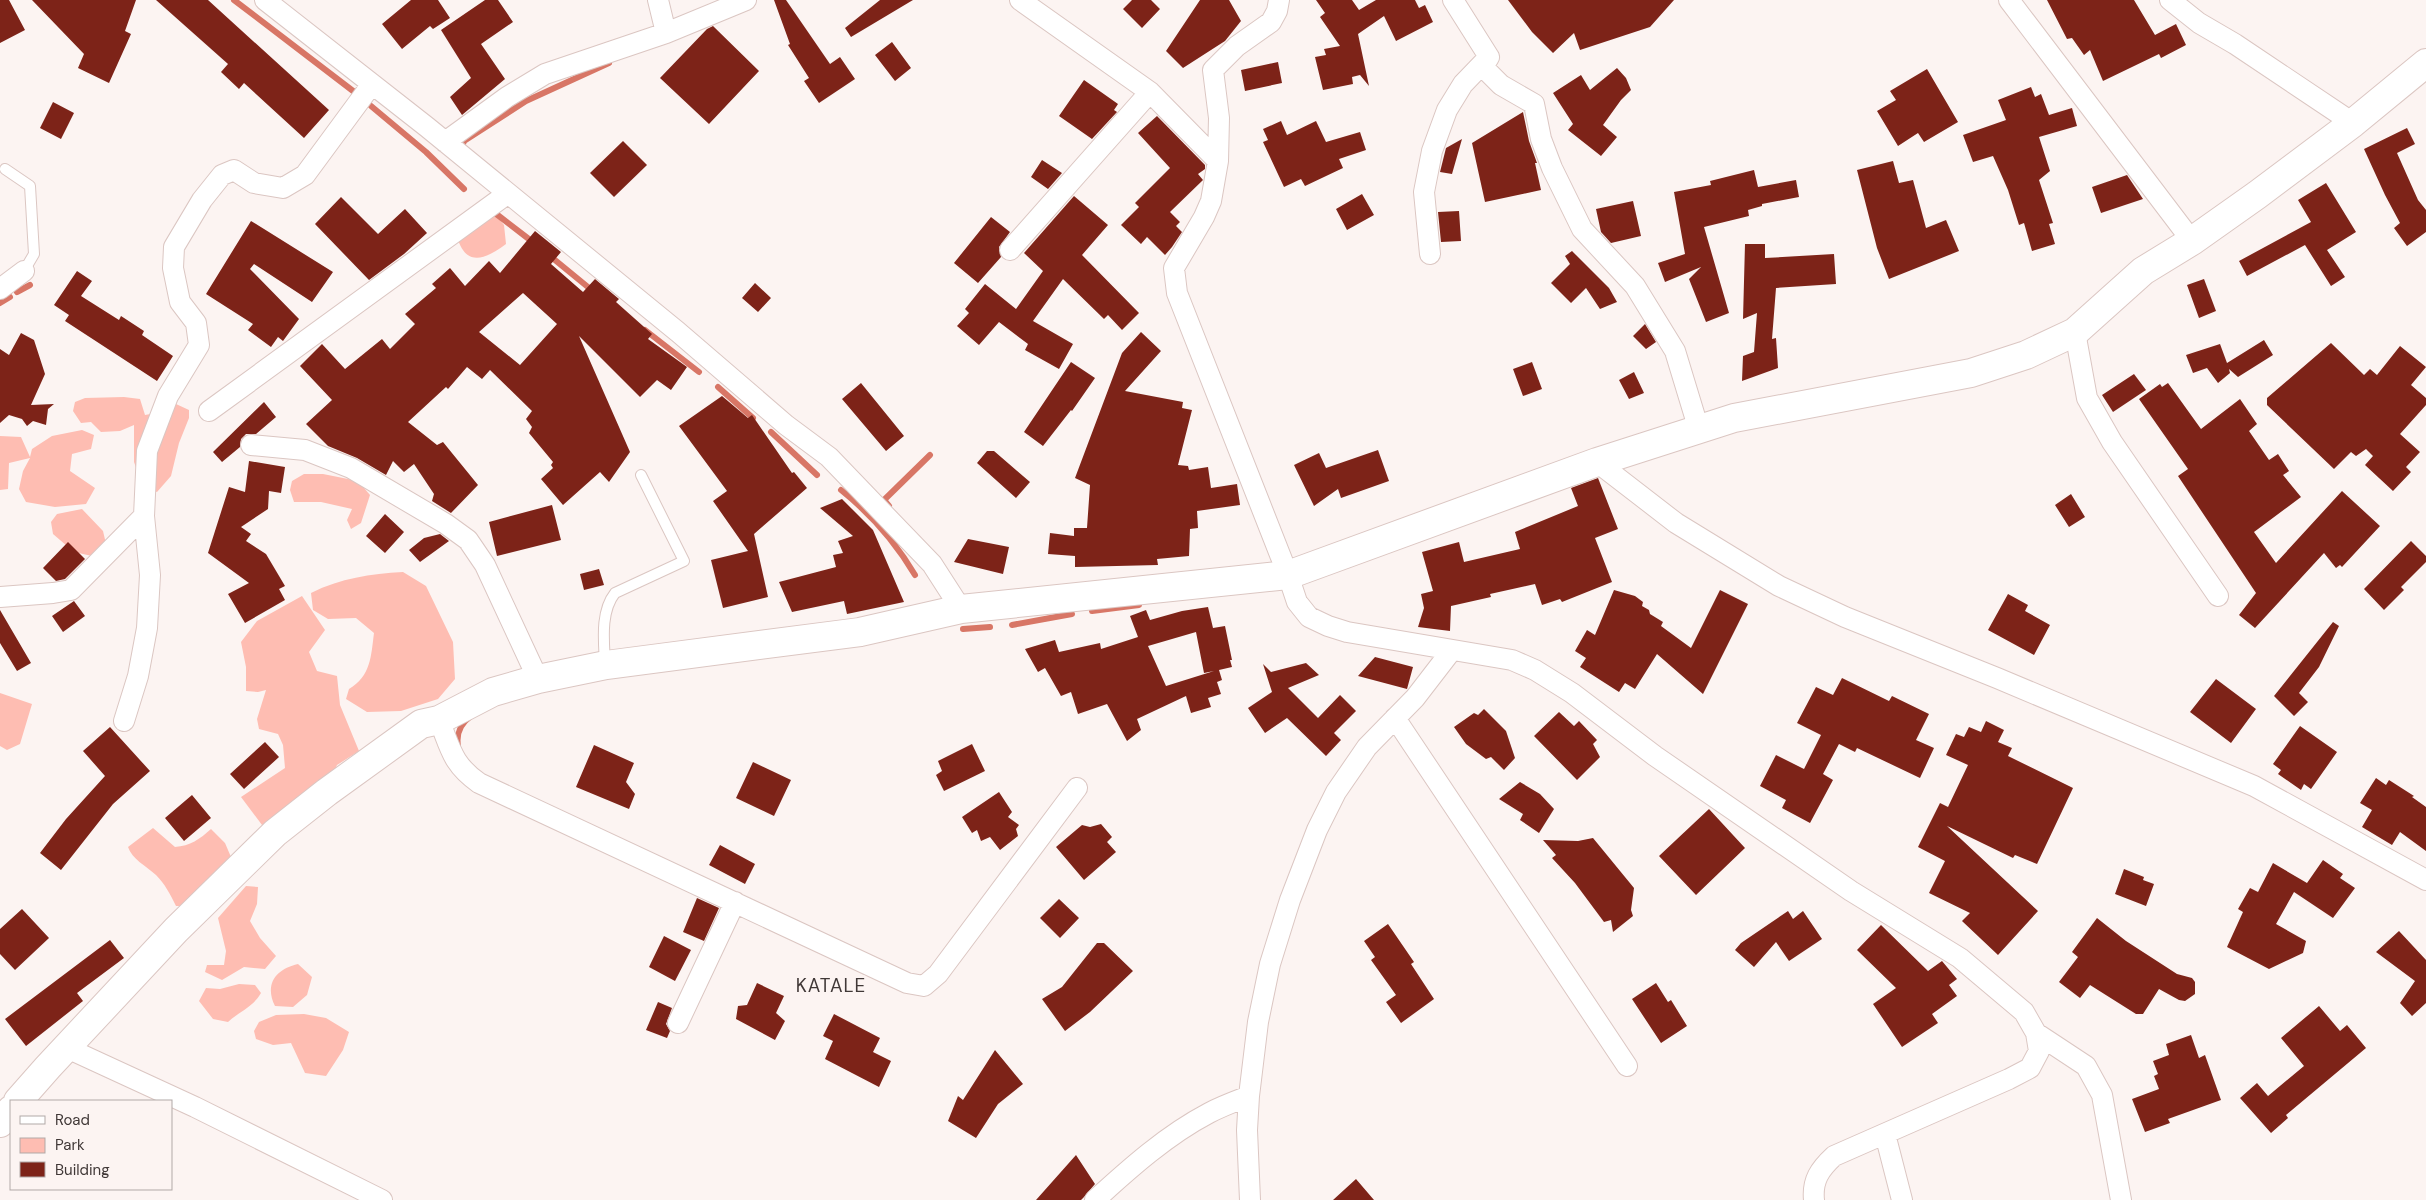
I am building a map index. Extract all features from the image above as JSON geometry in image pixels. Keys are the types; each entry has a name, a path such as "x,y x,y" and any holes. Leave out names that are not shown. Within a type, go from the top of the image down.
{"street":[{"path":"265,0 445,142 678,332 786,425 829,458 932,564 961,609"},
{"path":"658,0 666,32"},
{"path":"445,142 507,97 545,74 666,32 746,0"},
{"path":"1020,0 1150,92 1218,161"},
{"path":"1278,0 1277,11 1271,22 1236,46 1212,70 1219,118 1218,161 1211,201 1204,217 1174,268 1177,292 1288,574 1297,602 1309,617 1347,632 1512,660 1535,670 1572,694 1655,756 1851,891 1960,958 2024,1012 2036,1033 2039,1051 2030,1068 1834,1156 1821,1168 1814,1183 1814,1200"},
{"path":"1453,0 1489,57"},
{"path":"2010,0 2192,241"},
{"path":"2170,0 2199,23 2235,44 2353,123"},
{"path":"1430,254 1424,192 1432,151 1448,110 1463,84 1489,57"},
{"path":"1489,57 1483,67 1500,85 1534,104 1541,139 1549,161 1582,229 1635,286 1675,352 1699,430"},
{"path":"19,1100 176,930 275,833 327,792 421,724 439,720 494,692 538,679 606,665 860,632 961,609 1288,574 1597,462 1734,418 1971,373 2026,355 2075,332 2143,271 2192,241 2353,123 2426,63"},
{"path":"124,721 138,676 147,628 150,575 144,516 147,451 168,396 199,345 196,323 180,302 173,268 174,247 202,200 222,175 234,170 254,183 283,188 305,175 372,84"},
{"path":"1010,250 1150,92"},
{"path":"209,411 508,194"},
{"path":"0,289 24,271"},
{"path":"2075,332 2087,398 2112,442 2218,596"},
{"path":"251,446 305,450 351,468 446,524 468,540 485,565 538,679"},
{"path":"1597,462 1676,523 1779,586 1845,617 1997,678 2254,786 2426,880"},
{"path":"0,597 71,590 144,516"},
{"path":"1250,1200 1247,1130 1258,1022 1270,964 1290,900 1317,830 1336,792 1367,747 1415,698 1452,650"},
{"path":"1395,718 1627,1066"},
{"path":"439,720 455,760 463,771 479,782 907,983 924,986 938,974 1077,788"},
{"path":"678,1023 735,902"},
{"path":"2036,1033 2086,1066 2102,1095 2121,1200"},
{"path":"67,1048 196,1107 382,1200"},
{"path":"1095,1200 1135,1164 1171,1137 1209,1113 1249,1096"},
{"path":"0,1123 10,1111"},
{"path":"1885,1134 1902,1200"}],"lane":[{"path":"5,169 30,186 34,254 24,271"},
{"path":"606,665 603,637 608,602 614,594 684,561 642,475"}],"green space":[{"path":"494,213 504,225 506,244 492,253 479,258 467,254 462,249 458,240"},
{"path":"124,397 140,399 145,415 167,411 176,404 189,410 189,418 179,443 171,476 157,492 143,487 134,462 134,425 120,431 101,432 91,422 81,423 73,411 75,402 85,398"},
{"path":"82,430 94,435 91,449 72,454 70,471 95,488 86,504 55,507 26,502 19,489 23,471 30,458 9,463 8,489 0,490 0,436 21,437 30,457 32,449 52,436"},
{"path":"304,474 323,474 358,481 370,495 361,523 351,529 347,520 352,509 321,502 294,502 290,490 292,481"},
{"path":"82,509 103,531 107,548 92,556 74,552 53,534 51,522 57,514"},
{"path":"403,572 426,586 453,642 455,679 438,699 401,711 367,712 346,699 349,689 362,678 369,665 374,633 356,618 328,619 313,610 311,593 333,584 356,578"},
{"path":"302,596 325,630 309,652 317,671 337,676 340,705 359,751 337,765 326,790 265,829 241,797 285,768 283,745 278,734 259,729 257,719 266,690 258,692 246,691 246,667 241,642 257,621"},
{"path":"0,693 32,704 20,744 7,750 0,746"},
{"path":"153,828 175,847 194,841 211,829 225,843 231,857 193,906 176,906 159,878 136,859 130,851 128,847"},
{"path":"246,886 258,887 257,904 250,921 260,938 276,956 265,969 244,967 222,980 205,972 207,965 224,965 226,951 218,918"},
{"path":"298,964 312,977 307,995 293,1007 275,1006 271,991 274,979 290,966"},
{"path":"239,984 255,985 261,993 258,998 228,1022 213,1019 199,1001 206,988 220,989"},
{"path":"304,1014 326,1018 349,1032 343,1050 326,1076 305,1073 291,1043 273,1045 256,1039 254,1031 259,1022 276,1015"}],"building":[{"path":"0,0 9,0 25,30 0,43"},
{"path":"32,0 136,0 125,31 131,34 109,83 78,68 84,54"},
{"path":"156,0 208,0 329,110 304,138 244,83 239,89 221,72 228,64"},
{"path":"411,0 438,0 450,18 433,29 430,26 402,49 382,24"},
{"path":"485,0 498,0 513,22 481,44 505,79 462,115 450,97 471,78 441,30"},
{"path":"774,0 786,0 830,64 840,57 855,79 819,103 804,81 809,78 788,45 790,44"},
{"path":"880,0 913,0 851,37 845,28"},
{"path":"1132,0 1151,0 1160,9 1142,28 1123,9"},
{"path":"1200,0 1229,0 1241,21 1225,41 1183,68 1166,51"},
{"path":"1316,0 1352,0 1359,10 1376,0 1415,0 1419,8 1425,5 1433,22 1396,41 1384,16 1358,34 1369,86 1360,75 1352,77 1353,84 1323,90 1315,57 1326,55 1324,49 1340,46 1320,17 1325,13"},
{"path":"1508,0 1674,0 1650,27 1580,50 1574,33 1553,53 1532,32"},
{"path":"2047,0 2134,0 2155,35 2176,24 2186,45 2161,58 2159,54 2103,81 2090,50 2084,55 2072,38 2067,39"},
{"path":"713,26 759,71 709,124 660,78 707,29"},
{"path":"892,42 911,68 895,81 875,55"},
{"path":"1278,62 1282,83 1245,91 1241,70"},
{"path":"1617,68 1626,78 1631,90 1621,100 1603,125 1617,137 1601,156 1568,130 1573,124 1553,93 1581,75 1590,90"},
{"path":"1927,69 1958,122 1924,142 1918,133 1898,146 1877,111 1896,100 1890,91"},
{"path":"1084,80 1118,104 1114,110 1117,112 1092,139 1059,116"},
{"path":"2031,87 2035,97 2041,94 2049,115 2072,108 2077,126 2039,137 2050,171 2039,180 2053,223 2049,224 2055,244 2032,251 2024,223 2019,225 2008,190 1993,156 1973,162 1963,135 2006,120 1998,100"},
{"path":"53,102 74,113 61,139 40,128"},
{"path":"1523,112 1529,141 1537,163 1535,163 1541,190 1485,202 1472,143"},
{"path":"1157,116 1205,165 1205,169 1198,174 1203,180 1170,212 1180,222 1176,226 1182,232 1165,255 1147,237 1141,244 1121,225 1139,207 1135,203 1170,168 1138,133"},
{"path":"1281,121 1287,135 1316,121 1326,142 1360,132 1366,150 1339,159 1343,168 1305,186 1301,179 1284,187 1263,142 1268,140 1263,129"},
{"path":"2407,128 2415,144 2397,153 2418,200 2426,210 2426,232 2407,246 2394,228 2400,223 2364,149"},
{"path":"1462,139 1452,174 1440,172 1446,148"},
{"path":"623,141 647,165 614,197 590,173"},
{"path":"1042,160 1062,173 1048,189 1031,177"},
{"path":"1893,161 1899,183 1913,180 1926,228 1946,220 1959,251 1889,279 1877,248 1857,170"},
{"path":"1754,170 1758,187 1796,180 1799,197 1762,204 1762,206 1748,210 1749,216 1704,227 1729,313 1706,322 1689,279 1701,267 1665,282 1658,263 1685,254 1674,192 1711,185 1710,181"},
{"path":"2127,175 2143,199 2101,213 2092,187"},
{"path":"2326,183 2356,232 2327,250 2345,277 2331,286 2305,245 2247,276 2239,261 2311,222 2298,200"},
{"path":"1362,194 1374,215 1347,230 1336,209"},
{"path":"1074,196 1108,225 1082,255 1139,313 1122,330 1108,315 1104,319 1063,279 1033,321 1073,344 1059,369 1025,350 1028,344 999,322 979,345 957,326 969,313 965,309 985,284 1016,309 1043,271 1024,253"},
{"path":"341,197 378,234 405,209 427,233 404,254 369,280 315,224"},
{"path":"1633,201 1641,236 1611,243 1601,232 1596,209"},
{"path":"1459,211 1461,241 1441,242 1438,212"},
{"path":"991,217 1010,232 999,247 1001,257 978,283 954,263"},
{"path":"251,221 333,272 312,302 254,264 250,269 299,319 283,341 278,337 271,347 248,330 253,324 206,294"},
{"path":"535,231 561,252 551,264 583,292 595,279 619,299 616,302 652,334 648,339 687,367 671,390 657,380 640,397 579,336 630,452 609,482 600,472 563,505 541,479 553,468 551,465 553,462 529,433 532,427 526,419 532,411 490,370 482,379 467,367 448,389 446,387 408,422 437,445 443,442 478,485 451,513 432,501 434,494 414,464 404,472 393,461 386,475 357,458 328,446 306,424 332,400 300,366 322,344 345,369 382,339 390,349 415,324 405,314 436,288 432,284 450,268 465,286 489,261 500,273","holes":["523,293 557,324 520,365 479,332"]},
{"path":"1745,244 1765,244 1765,258 1834,254 1836,284 1776,288 1772,339 1776,338 1778,368 1742,381 1743,356 1754,352 1757,313 1743,319"},
{"path":"1572,251 1609,288 1617,302 1600,309 1586,288 1571,303 1551,283 1570,264 1565,256"},
{"path":"77,271 92,281 81,296 119,320 121,316 144,331 142,335 173,356 157,381 65,321 69,315 54,305"},
{"path":"2204,279 2216,311 2199,318 2187,285"},
{"path":"755,283 771,298 758,312 742,298"},
{"path":"1645,324 1656,342 1646,349 1633,336"},
{"path":"1141,332 1161,351 1125,391 1183,402 1182,408 1192,410 1178,465 1188,466 1189,470 1208,467 1211,488 1237,484 1240,505 1197,511 1198,528 1190,529 1189,556 1157,559 1158,565 1075,567 1075,556 1048,554 1050,533 1074,536 1074,528 1087,528 1090,485 1075,478 1122,353"},
{"path":"21,333 34,340 45,374 31,405 54,404 48,409 46,425 33,421 27,426 22,419 9,415 0,423 0,349 9,355"},
{"path":"2264,340 2273,355 2238,377 2229,369 2230,373 2218,383 2207,368 2193,373 2186,355 2220,344 2227,363"},
{"path":"2331,343 2364,375 2370,369 2377,375 2400,346 2426,367 2411,385 2426,398 2426,405 2400,434 2420,452 2406,467 2411,472 2393,491 2365,465 2373,456 2366,449 2356,456 2351,452 2334,469 2267,405 2267,398"},
{"path":"1071,362 1095,378 1072,411 1043,446 1024,432"},
{"path":"1532,362 1542,389 1523,396 1513,369"},
{"path":"1634,372 1644,393 1629,399 1619,380"},
{"path":"2134,374 2146,390 2113,412 2102,395"},
{"path":"861,383 904,436 886,451 842,399"},
{"path":"2168,383 2201,429 2240,399 2257,424 2249,431 2269,460 2278,454 2289,471 2283,475 2301,497 2254,532 2276,563 2342,491 2380,526 2342,567 2340,565 2336,568 2324,553 2255,628 2239,615 2256,593 2178,476 2188,469 2139,399 2160,384 2162,387"},
{"path":"722,396 748,418 752,415 792,473 794,472 807,488 754,534 768,597 723,608 711,560 748,551 713,501 727,491 679,426"},
{"path":"264,402 276,417 256,434 246,434 241,439 240,447 222,462 213,452"},
{"path":"1378,450 1389,481 1341,498 1338,489 1314,506 1294,465 1319,453 1326,468"},
{"path":"987,451 994,451 1030,482 1016,498 977,463"},
{"path":"249,461 285,467 281,493 269,491 268,509 241,527 251,534 246,541 266,554 285,586 279,589 285,600 245,623 228,594 249,583 208,553 229,487 245,492"},
{"path":"1598,478 1618,529 1595,538 1612,582 1562,602 1560,599 1542,605 1535,584 1490,594 1491,597 1451,606 1450,631 1418,627 1424,608 1421,594 1433,591 1422,552 1459,542 1464,562 1520,549 1515,532 1578,506 1571,488"},
{"path":"2071,494 2085,517 2069,527 2055,505"},
{"path":"842,499 873,530 904,602 847,614 844,601 792,612 779,582 836,567 833,555 843,553 838,541 853,536 820,508"},
{"path":"552,505 561,540 497,556 489,522"},
{"path":"385,514 404,532 385,553 366,536"},
{"path":"440,534 449,541 420,562 409,550 424,538"},
{"path":"968,539 1009,547 1003,574 954,562"},
{"path":"2411,541 2426,556 2426,562 2401,587 2404,590 2384,610 2364,589"},
{"path":"68,542 85,559 65,579 56,581 43,568"},
{"path":"599,569 604,585 584,590 580,574"},
{"path":"1614,590 1635,596 1643,602 1642,606 1649,610 1650,614 1663,622 1661,626 1691,648 1720,590 1748,604 1703,694 1657,654 1635,689 1625,683 1619,692 1580,667 1586,658 1575,651 1587,630 1595,635"},
{"path":"2008,594 2028,605 2025,611 2050,625 2034,655 1988,630"},
{"path":"74,601 85,616 63,632 52,616"},
{"path":"1208,607 1213,628 1225,626 1232,667 1219,670 1222,680 1217,682 1221,694 1208,698 1211,707 1191,713 1186,696 1137,719 1141,730 1127,741 1107,704 1078,714 1071,692 1061,696 1045,668 1038,672 1025,649 1055,640 1059,652 1100,643 1101,649 1138,637 1130,616 1146,610 1150,620 1182,611","holes":["1196,632 1204,673 1214,671 1166,686 1148,646"]},
{"path":"0,610 31,663 17,671 0,643"},
{"path":"2333,622 2339,626 2319,667 2299,693 2308,702 2294,716 2274,696"},
{"path":"1375,657 1413,667 1407,689 1358,676"},
{"path":"1306,663 1319,675 1288,688 1318,718 1340,695 1356,711 1334,733 1341,740 1326,756 1287,718 1265,733 1248,708 1272,692 1263,664 1271,672"},
{"path":"1842,678 1889,701 1892,696 1929,714 1916,740 1934,748 1920,778 1857,748 1855,752 1839,744 1823,774 1833,780 1810,823 1782,808 1786,800 1760,786 1776,755 1804,769 1821,735 1797,723 1816,687 1833,695"},
{"path":"2216,679 2256,709 2231,743 2190,712"},
{"path":"1484,709 1506,731 1515,758 1504,770 1491,757 1486,759 1466,744 1454,727 1474,713 1478,715"},
{"path":"1559,712 1574,726 1579,721 1597,740 1593,744 1600,757 1577,780 1534,736"},
{"path":"1986,721 2004,730 1998,742 2012,748 2008,756 2073,788 2037,864 2015,855 2013,858 1947,826 2038,911 1998,955 1962,921 1970,913 1929,893 1945,861 1918,847 1940,803 1948,807 1968,765 1946,755 1956,734 1964,737 1969,727 1981,732"},
{"path":"2300,726 2337,752 2311,789 2304,784 2301,790 2278,774 2281,770 2273,764"},
{"path":"110,727 150,771 113,804 61,870 40,853 66,819 105,776 83,751"},
{"path":"265,742 279,757 244,789 230,774"},
{"path":"972,744 985,771 944,791 936,775 942,771 938,761"},
{"path":"594,745 634,763 626,782 635,794 629,809 576,787"},
{"path":"753,762 791,780 774,816 736,798"},
{"path":"2376,778 2386,785 2389,780 2414,796 2412,797 2426,807 2426,851 2400,832 2392,845 2362,827 2372,810 2360,803"},
{"path":"1520,782 1540,794 1554,809 1539,833 1520,820 1523,814 1499,799"},
{"path":"999,792 1012,812 1008,817 1019,825 1016,829 1018,836 1000,850 990,837 981,841 977,830 972,833 962,817"},
{"path":"192,795 211,818 184,841 165,818"},
{"path":"1709,809 1745,848 1696,895 1659,856"},
{"path":"1101,824 1112,837 1107,842 1116,852 1084,880 1056,847 1082,825 1090,827"},
{"path":"1593,838 1634,888 1631,910 1633,916 1613,932 1611,920 1604,922 1575,883 1552,858 1556,855 1543,840 1578,841"},
{"path":"720,845 755,864 745,884 709,865"},
{"path":"2323,860 2343,874 2340,878 2355,888 2333,918 2294,892 2276,924 2306,941 2303,953 2269,969 2227,947 2243,912 2238,909 2250,888 2258,892 2273,863 2307,883"},
{"path":"2124,869 2144,877 2143,880 2154,884 2146,906 2115,894"},
{"path":"697,898 719,908 704,941 683,932"},
{"path":"1059,899 1079,918 1060,938 1040,918"},
{"path":"22,909 49,938 15,970 0,954 0,929"},
{"path":"1788,911 1793,919 1803,911 1822,939 1789,961 1776,942 1754,967 1735,950 1741,943"},
{"path":"2097,918 2126,941 2177,974 2192,978 2195,982 2195,994 2185,1001 2179,1000 2159,989 2143,1014 2136,1014 2090,985 2080,998 2059,982 2078,957 2072,952"},
{"path":"1388,924 1414,962 1411,964 1434,999 1401,1023 1386,1002 1396,995 1371,960 1375,957 1364,941"},
{"path":"1881,925 1928,971 1942,961 1957,979 1949,985 1957,996 1932,1014 1938,1023 1902,1047 1873,1004 1896,988 1857,950"},
{"path":"2399,931 2426,960 2426,1003 2412,1016 2400,1003 2415,981 2376,952"},
{"path":"664,936 691,950 675,981 649,967"},
{"path":"110,940 124,958 77,993 83,1001 26,1046 5,1019"},
{"path":"1097,943 1104,943 1133,971 1090,1012 1065,1031 1042,999 1062,987"},
{"path":"757,983 784,996 776,1013 785,1021 775,1040 736,1019 738,1006 747,1005"},
{"path":"1656,983 1668,1002 1671,1000 1687,1026 1661,1043 1632,999"},
{"path":"658,1002 672,1008 666,1024 670,1031 667,1038 646,1030"},
{"path":"2319,1006 2340,1031 2347,1025 2366,1048 2286,1115 2288,1118 2271,1133 2240,1098 2257,1083 2268,1096 2304,1066 2281,1038"},
{"path":"834,1014 880,1038 873,1052 891,1061 879,1087 825,1059 833,1041 823,1036"},
{"path":"2191,1035 2199,1058 2205,1055 2221,1100 2168,1119 2170,1123 2145,1132 2132,1099 2159,1089 2154,1076 2158,1074 2153,1061 2169,1055 2166,1044"},
{"path":"995,1050 1023,1084 998,1104 976,1138 948,1121 958,1096 963,1100"},
{"path":"1076,1155 1095,1184 1084,1197 1081,1200 1036,1200"},
{"path":"1356,1179 1374,1200 1333,1200"}],"waterway":[{"path":"234,0 357,94"},
{"path":"464,150 462,147 464,141 526,101 609,63"},
{"path":"371,106 426,152 464,189"},
{"path":"495,213 534,243"},
{"path":"550,256 594,292"},
{"path":"17,292 30,285"},
{"path":"0,303 10,297"},
{"path":"645,330 699,372"},
{"path":"718,387 753,418"},
{"path":"771,432 817,475"},
{"path":"889,506 884,500 930,455"},
{"path":"841,490 863,509 882,530 900,552 915,575"},
{"path":"1092,611 1139,605"},
{"path":"1012,625 1072,614"},
{"path":"963,629 990,627"},
{"path":"458,746 460,729 471,716"}],"district":[{"name":"KATALE","path":"831,985"}]}
